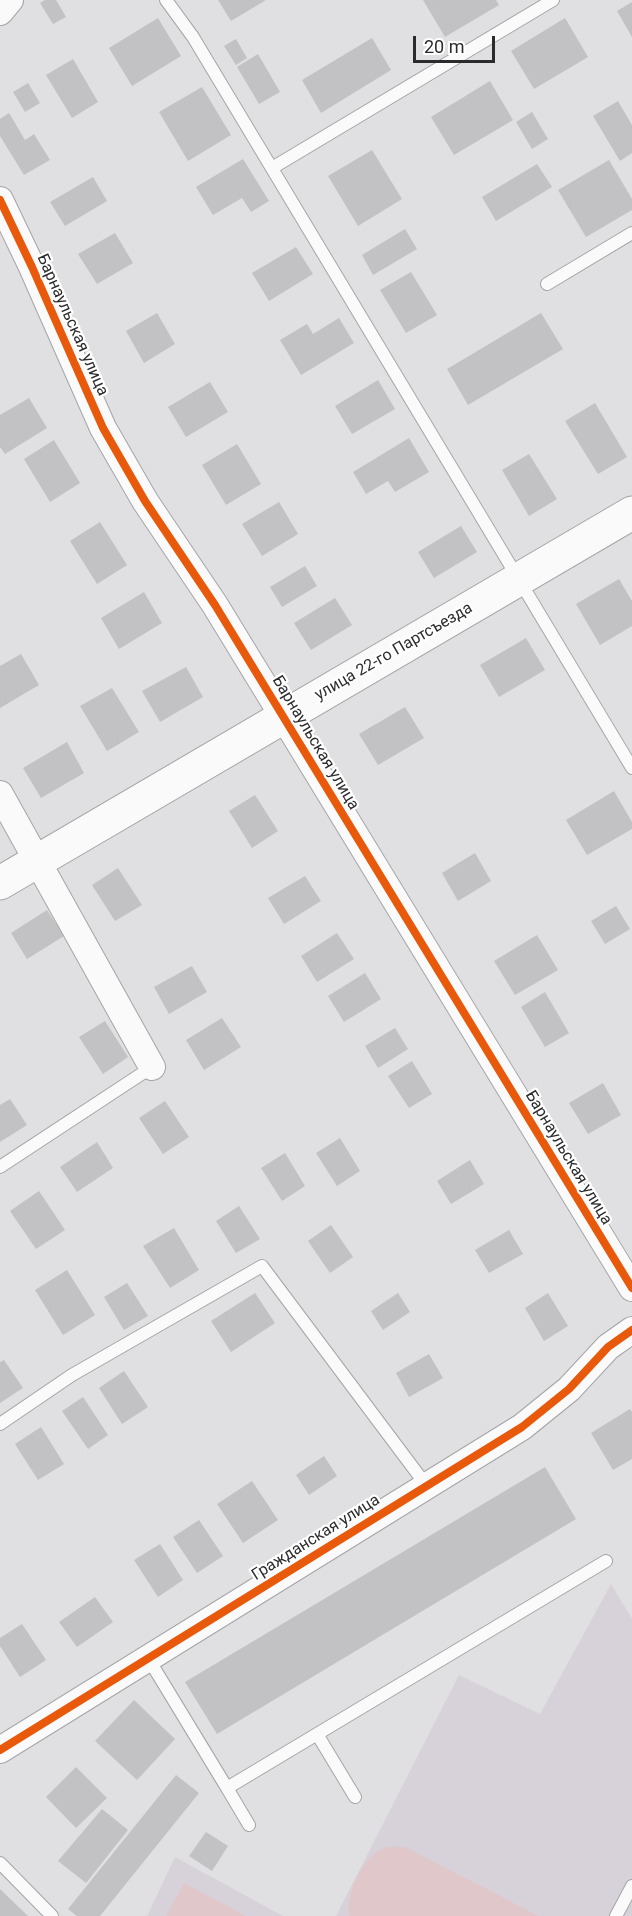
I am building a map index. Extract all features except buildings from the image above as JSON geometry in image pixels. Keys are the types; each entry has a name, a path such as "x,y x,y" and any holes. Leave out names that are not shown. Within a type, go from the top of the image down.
{"main road":[{"name":"улица 22-го Партсъезда","path":"0,883 632,513"}],"street":[{"path":"0,12 10,0"},
{"name":"Барнаульская улица","path":"0,200 103,428 145,501 214,605 632,1288"},
{"path":"0,794 152,1067"},
{"name":"Гражданская улица","path":"0,1750 522,1427 569,1389 608,1347 632,1330"}],"lane":[{"path":"166,0 193,37 632,768"},
{"path":"272,168 553,0"},
{"path":"547,284 632,233"},
{"path":"0,1167 152,1067"},
{"path":"0,1424 72,1375 262,1266 426,1485"},
{"path":"226,1788 606,1562"},
{"path":"148,1658 249,1825"},
{"path":"317,1734 355,1797"},
{"path":"0,1863 52,1916"},
{"path":"616,1916 632,1886"}],"shaded area":[{"path":"611,1584 632,1619 632,1916 336,1916 459,1675 540,1714"},
{"path":"404,1847 539,1916 349,1916 353,1886 369,1859 385,1848"},
{"path":"175,1857 283,1916 147,1916"},
{"path":"184,1883 246,1916 166,1916"}],"cycle path":[{"path":"0,200 103,428 145,501 215,605 632,1288"},
{"path":"0,1750 522,1427 569,1389 608,1347 632,1330"}]}
